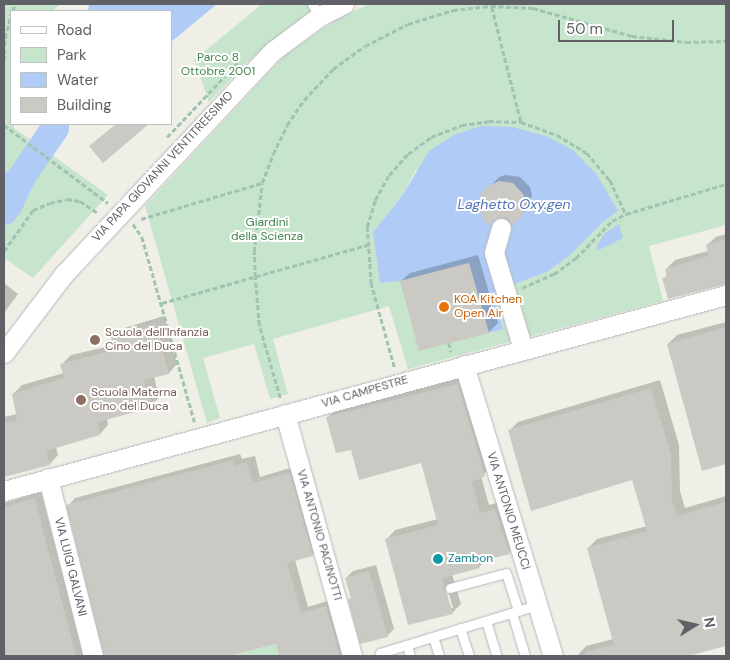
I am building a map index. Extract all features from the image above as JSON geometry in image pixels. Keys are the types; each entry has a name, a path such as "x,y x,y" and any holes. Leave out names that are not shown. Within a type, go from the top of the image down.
{"street":[{"name":"VIA PAPA GIOVANNI VENTITREESIMO","path":"4,353 64,274 120,212 273,51 316,10 344,4"},
{"path":"501,228 494,253 523,349"},
{"name":"VIA CAMPESTRE","path":"4,491 726,295"},
{"name":"VIA ANTONIO MEUCCI","path":"464,366 553,656"},
{"name":"VIA ANTONIO PACINOTTI","path":"285,414 352,656"},
{"name":"VIA LUIGI GALVANI","path":"48,478 93,656"}],"lane":[{"path":"450,588 506,573 525,656"},
{"path":"381,656 380,653 538,605"},
{"path":"486,621 497,656"},
{"path":"460,628 469,656"},
{"path":"433,637 439,656"},
{"path":"407,645 410,656"}],"path":[{"path":"491,6 521,122"},
{"path":"285,414 260,325 255,276 254,252 262,184 273,154 287,126 304,100 333,69 365,46 408,24 453,10 491,6 533,8 632,36 686,42 726,41"},
{"path":"4,61 4,38 10,19"},
{"path":"400,382 371,284 367,227 375,200 389,175 408,154 431,137 462,125 489,121 521,122 557,135 587,153 610,180 626,214"},
{"path":"4,125 120,212"},
{"path":"198,437 142,238 131,222 262,184"},
{"path":"505,290 554,274 576,258 612,221 626,214 726,184"},
{"path":"4,251 33,210 67,199 80,201 98,213"},
{"path":"162,304 255,276 367,246"}],"green space":[{"path":"4,4 61,4 53,10 10,10 10,125 14,125 14,128 108,195 33,278 7,260 4,263"},
{"name":"Parco 8 Ottobre 2001","path":"262,4 299,4 301,6 304,4 326,4 281,35 245,64 209,102 194,60"},
{"name":"Giardini della Scienza","path":"369,4 726,4 726,225 649,246 663,301 408,369 389,306 273,339 288,394 270,399 254,344 203,358 220,418 207,423 145,206 284,56 335,20","holes":["416,170 618,211 603,222 569,256 547,272 493,292 503,328 469,263 400,281 373,232 402,196"]},
{"path":"276,644 279,656 228,656"}],"water":[{"path":"126,4 217,4 172,41 172,10 118,10"},
{"name":"Laghetto Oxy.gen","path":"481,126 512,127 546,136 573,150 597,175 618,211 603,222 569,256 547,272 493,292 503,329 489,333 469,263 400,281 380,283 373,232 402,196 429,151 454,135"},
{"path":"619,224 623,238 597,251 597,246 604,234"}],"building":[{"path":"115,125 148,125 103,163 89,146"},
{"path":"499,181 513,183 523,194 526,202 523,215 512,226 504,217 494,220 490,225 484,220 479,209 480,196 485,188"},
{"path":"726,239 726,284 668,299 662,278 667,277 665,269 709,256 706,245"},
{"name":"KOA Kitchen Open Air","path":"469,263 489,333 419,351 400,281"},
{"name":"Scuola Materna Cino del Duca","path":"155,324 169,374 144,380 151,408 97,422 100,435 46,451 50,465 4,477 4,423 17,420 12,394 64,378 60,364 114,350 111,337"},
{"path":"726,327 726,464 702,471 667,344"},
{"path":"458,384 485,476 472,482 480,513 495,509 510,554 478,562 480,568 443,578 444,589 453,614 408,625 385,539 438,525 421,463 359,480 351,450 336,453 326,417"},
{"path":"651,388 671,455 672,500 677,516 726,502 726,646 688,656 586,656 585,652 614,645 587,548 647,531 632,480 531,511 508,430"},
{"path":"233,460 234,466 247,462 253,483 290,473 313,556 287,563 301,613 326,606 340,656 279,656 276,644 228,656 104,656 66,505"},
{"path":"35,498 76,656 4,656 4,507"},
{"path":"369,571 388,637 360,644 348,599 351,598 345,578"}],"waterway":[{"path":"103,10 110,4"},
{"path":"4,211 21,178 55,128 55,125"},
{"path":"55,128 59,125"},
{"path":"4,181 21,178"}],"place":[{"name":"KOA Kitchen Open Air","path":"444,307"},
{"name":"Scuola dell'Infanzia Cino del Duca","path":"95,340"},
{"name":"Scuola Materna Cino del Duca","path":"81,400"},
{"name":"Zambon","path":"438,559"}]}
